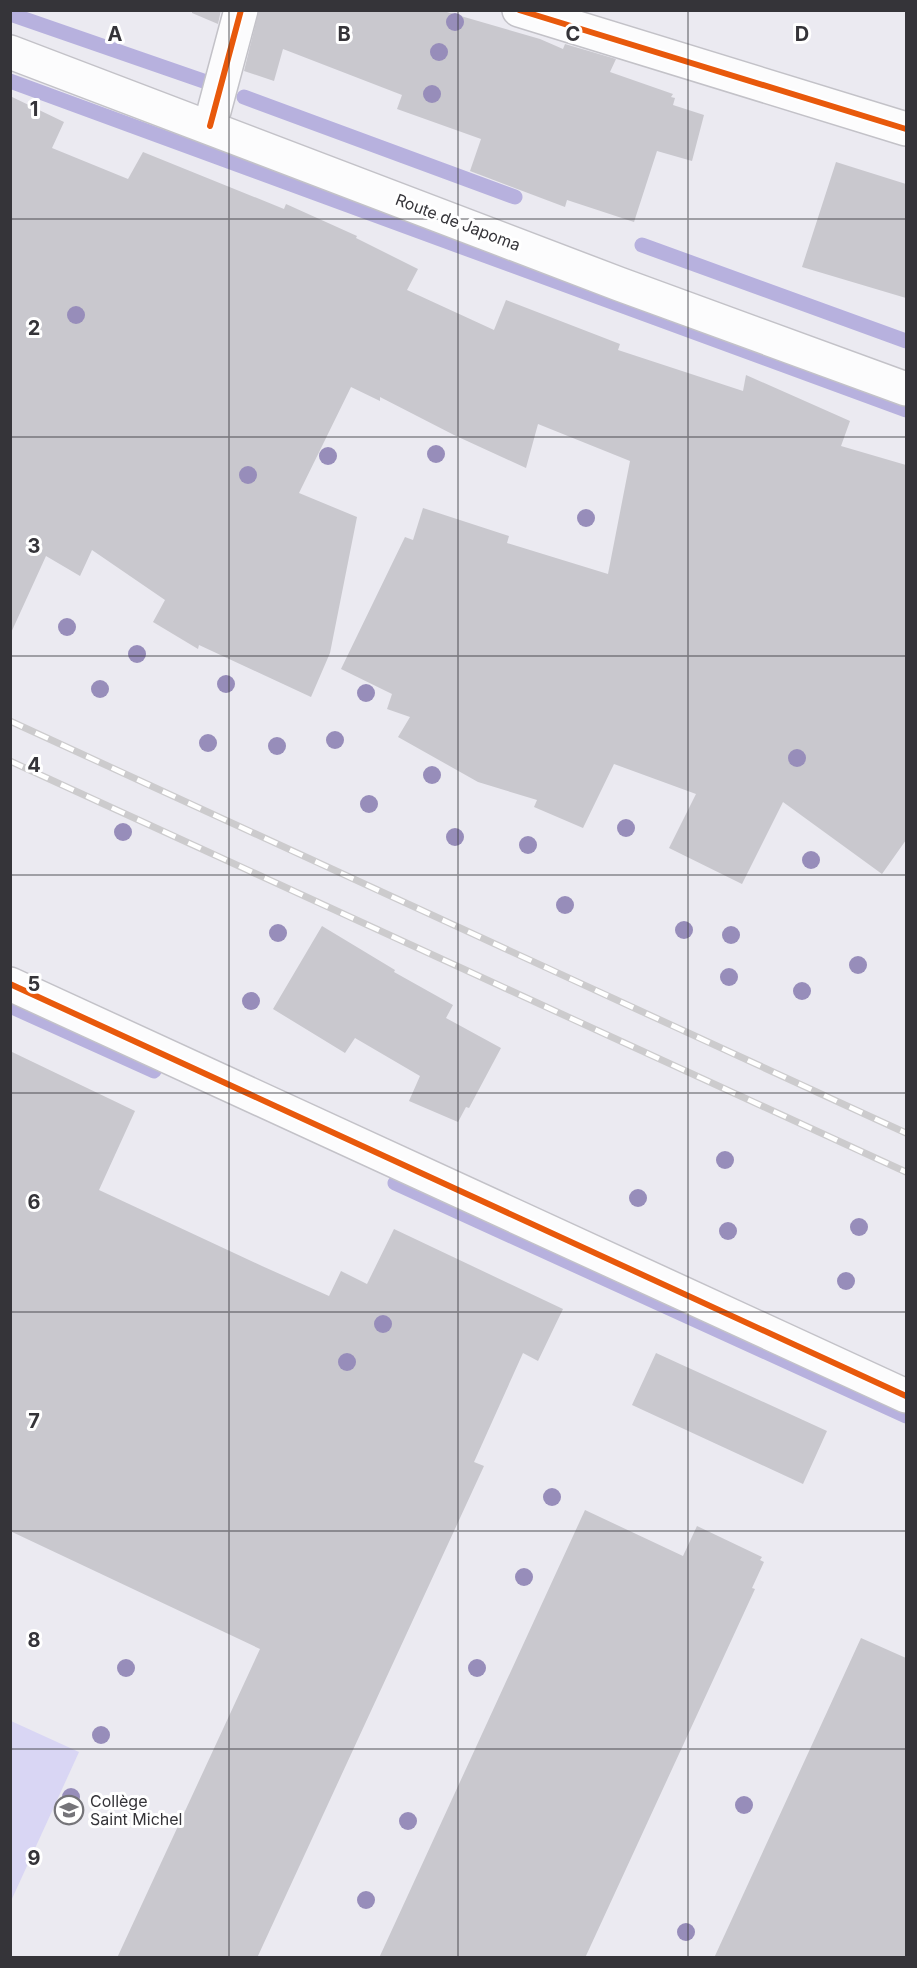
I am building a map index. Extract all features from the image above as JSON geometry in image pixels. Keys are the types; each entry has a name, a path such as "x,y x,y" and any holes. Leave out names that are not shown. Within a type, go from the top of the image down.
{"street":[{"path":"210,126 241,10"},
{"path":"519,10 906,129"},
{"name":"Route de Japoma","path":"10,52 210,126 619,284 906,388"},
{"path":"10,984 906,1396"}],"shaded area":[{"path":"11,1721 79,1752 11,1901"}],"building":[{"path":"192,10 221,10 218,24 192,13"},
{"path":"259,10 440,10 540,39 563,49 565,44 616,59 610,72 673,94 671,97 675,98 673,105 704,115 692,161 657,151 634,222 567,200 565,207 470,171 481,139 397,109 402,95 283,49 274,81 244,71"},
{"path":"10,96 64,122 52,148 128,179 143,152 284,209 286,204 357,236 356,238 418,269 407,290 494,330 506,300 620,344 618,350 743,391 746,375 850,421 841,446 906,465 906,840 882,874 783,802 742,884 669,848 696,794 614,764 583,828 534,807 537,800 478,782 398,737 410,717 387,709 392,694 341,669 405,537 413,540 423,508 509,536 507,543 608,574 630,461 538,424 526,468 454,435 380,397 380,401 351,387 299,493 357,517 330,653 311,697 199,645 198,649 153,622 165,600 92,550 80,576 46,556 10,635"},
{"path":"836,162 906,184 906,298 802,267"},
{"path":"322,926 395,970 394,972 453,1005 446,1018 501,1048 469,1108 466,1107 458,1122 409,1101 420,1076 355,1038 345,1053 273,1009"},
{"path":"10,1051 135,1111 99,1190 329,1296 341,1271 367,1284 394,1229 563,1309 538,1361 523,1353 474,1462 484,1466 257,1958 117,1958 260,1649 10,1531"},
{"path":"656,1353 827,1431 803,1484 632,1405"},
{"path":"585,1510 683,1556 697,1526 762,1557 760,1560 764,1562 752,1588 755,1589 585,1958 379,1958"},
{"path":"861,1638 906,1658 906,1958 714,1958"}],"waterway":[{"path":"10,14 215,85"},
{"path":"10,81 906,410"},
{"path":"244,97 515,197"},
{"path":"642,245 906,341"},
{"path":"10,1006 154,1071"},
{"path":"395,1183 906,1416"}],"railway":[{"path":"10,721 906,1133"},
{"path":"10,761 906,1172"}],"cycle path":[{"path":"210,126 241,10"},
{"path":"519,10 906,129"},
{"path":"10,984 906,1396"}],"place":[{"name":"Collège Saint Michel","path":"69,1810"}]}
